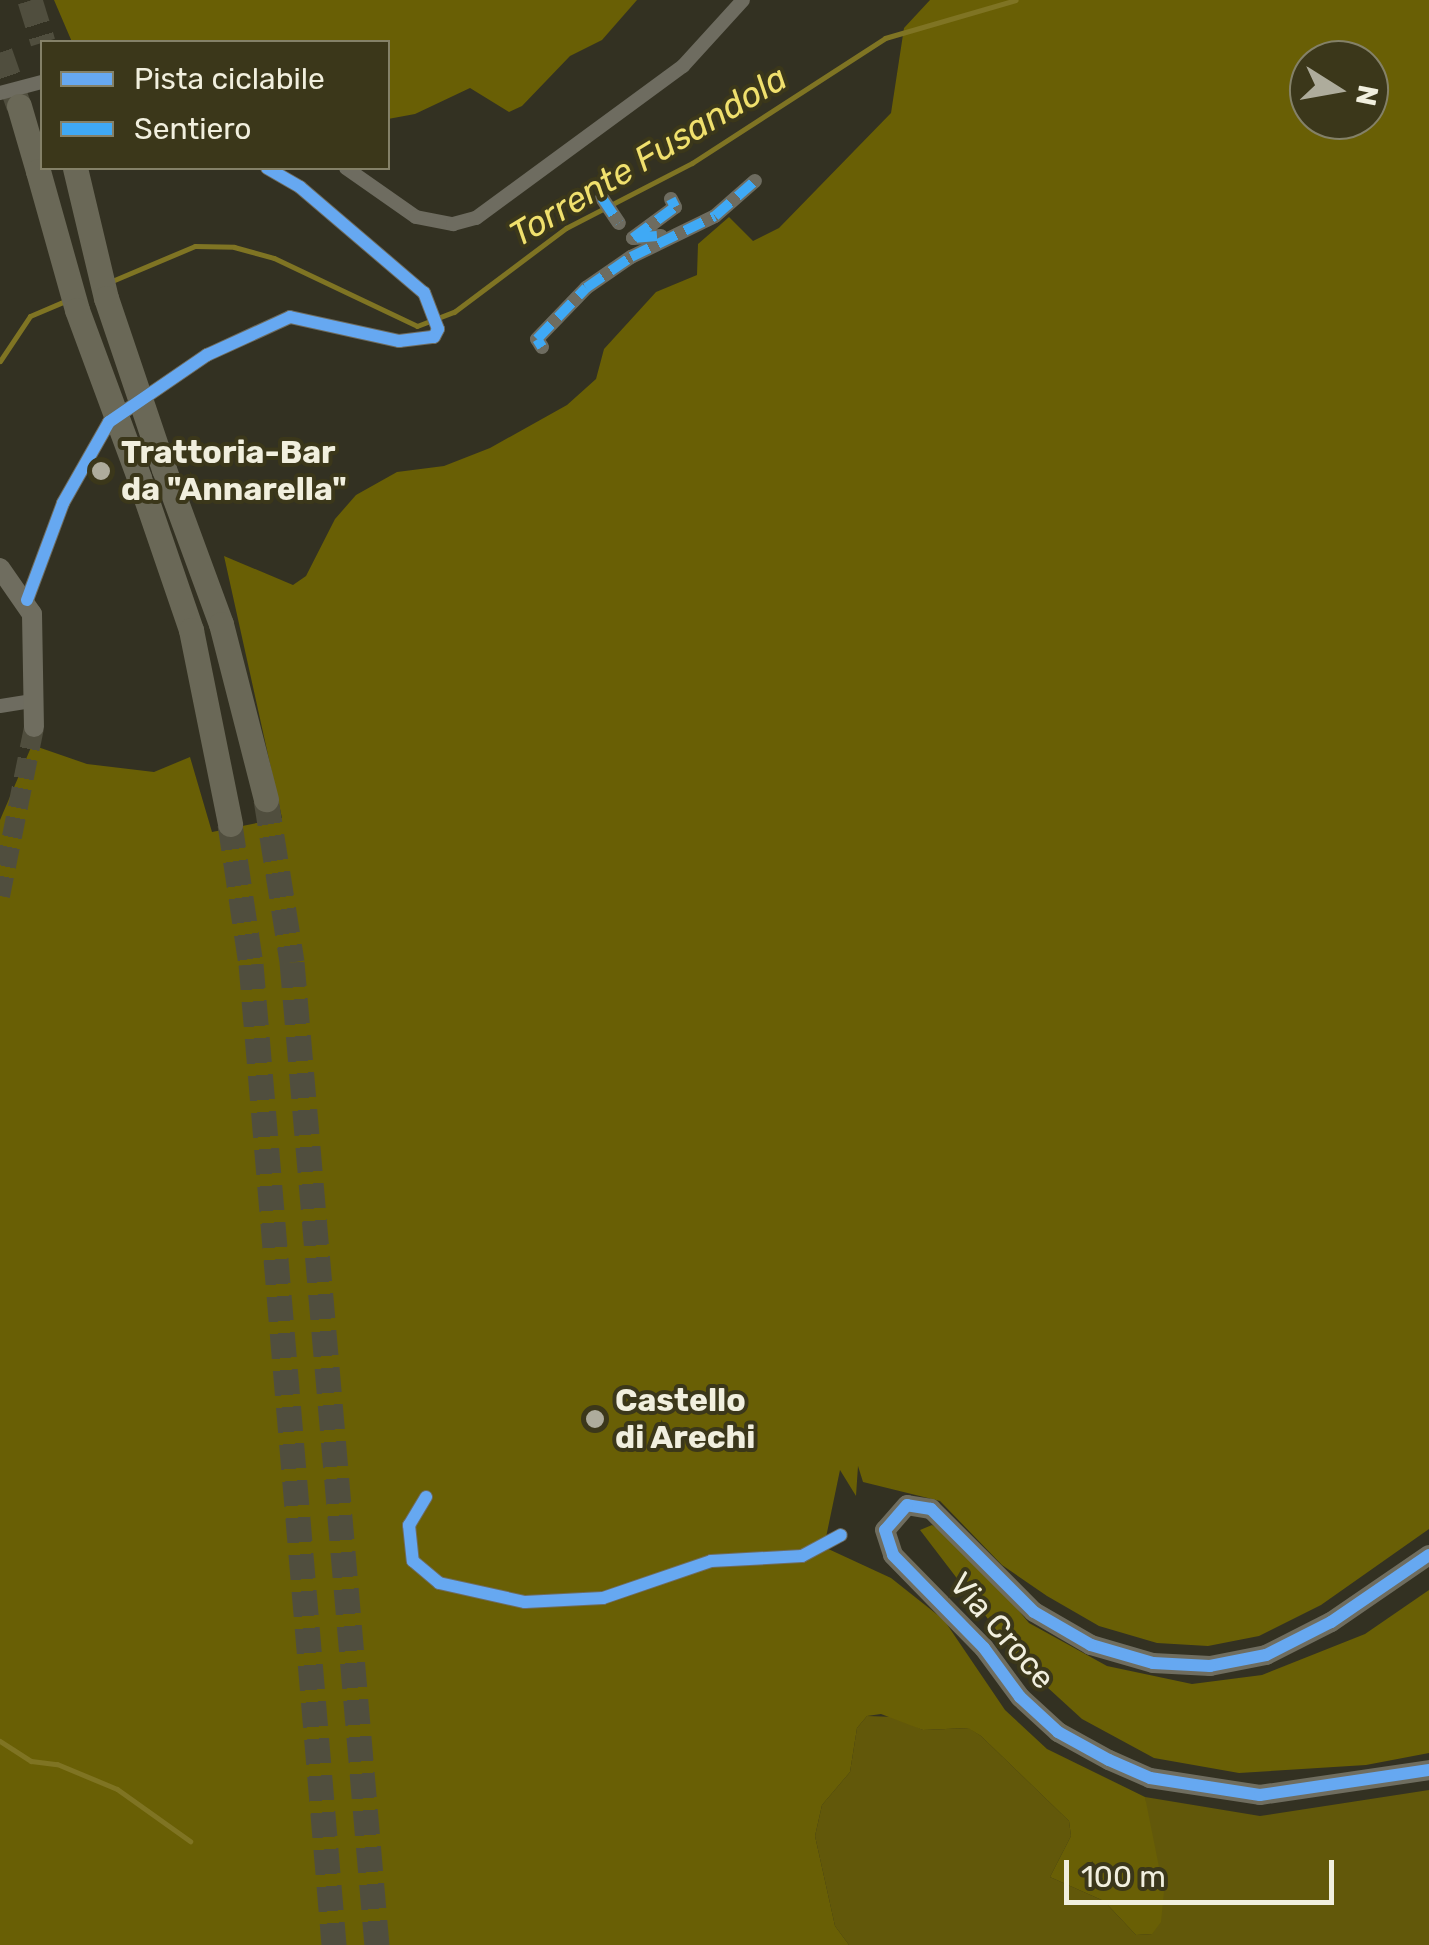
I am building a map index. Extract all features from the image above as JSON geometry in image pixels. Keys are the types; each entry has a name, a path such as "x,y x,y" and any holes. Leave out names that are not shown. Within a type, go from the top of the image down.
{"highway":[{"path":"9,99 38,171 76,310 221,624 266,800"},
{"path":"75,170 190,630 230,824"}],"street":[{"path":"349,170 416,217 453,224 476,218 683,66 744,0"},
{"path":"9,99 40,83"},
{"path":"34,727 36,700 26,600 63,503 109,422 208,355 290,317 399,341 426,339 438,329 433,308 300,187 270,170"},
{"path":"542,347 537,338 586,288 719,212 755,181"},
{"path":"602,198 618,223"},
{"path":"672,200 675,207 634,239 719,212"},
{"path":"0,568 26,600"},
{"path":"0,706 36,700"},
{"path":"426,1496 408,1525 413,1561 440,1583 524,1602 603,1598 711,1561 802,1556 841,1535"},
{"name":"Via Croce","path":"1429,1555 1332,1622 1266,1655 1210,1666 1153,1663 1091,1645 1034,1612 930,1509 907,1505 885,1530 892,1554 984,1648 1020,1697 1058,1732 1109,1760 1150,1778 1260,1795 1429,1770"}],"shaded area":[{"path":"54,0 637,0 602,40 570,56 522,106 509,112 470,88 415,114 390,119 390,40 71,40"},
{"path":"930,0 1429,0 1429,1529 1321,1605 1259,1636 1208,1646 1157,1643 1099,1626 1047,1596 1002,1565 940,1501 863,1482 858,1466 856,1496 840,1470 824,1547 891,1578 944,1620 1005,1710 1047,1749 1145,1797 1164,1892 1161,1922 1152,1934 1136,1935 1104,1901 1050,1877 1071,1836 1069,1821 981,1736 968,1728 923,1730 881,1714 867,1716 857,1728 850,1772 822,1805 815,1836 835,1926 849,1945 0,1945 0,820 32,745 87,764 154,772 190,757 212,832 282,818 224,556 293,585 306,576 335,519 356,495 397,472 444,466 490,448 567,405 596,379 604,349 656,292 697,275 698,244 729,217 753,241 779,228 891,113 904,28"},
{"path":"932,1525 965,1546 1029,1623 1107,1666 1192,1684 1262,1675 1365,1634 1429,1590 1429,1753 1366,1765 1239,1773 1154,1758 1082,1719 1024,1666 920,1530"},
{"path":"867,1716 896,1717 923,1730 969,1728 981,1736 1069,1821 1071,1836 1050,1877 1104,1901 1136,1935 1152,1934 1145,1797 1260,1816 1429,1790 1429,1945 849,1945 835,1926 815,1836 822,1805 850,1772 857,1728"}],"waterway":[{"name":"Torrente Fusandola","path":"112,281 195,246 234,247 274,258 417,326 454,312 566,228 692,163 885,38 1016,0"},
{"name":"Torrente Fusandola","path":"0,361 30,316 65,301"},
{"path":"0,1741 31,1761 57,1764 117,1789 190,1841"}],"tunnel":[{"path":"30,0 42,40"},
{"path":"0,52 19,106"},
{"path":"0,896 34,727"},
{"path":"266,799 292,962 377,1945"},
{"path":"230,824 251,964 334,1945"}],"marked path":[{"path":"542,347 537,339 586,288 631,257 715,216 755,181"},
{"path":"602,198 619,223"},
{"path":"657,236 633,238 675,207 671,199"}],"cycle path":[{"path":"27,600 63,503 109,422 207,355 290,317 399,341 434,337 438,329 424,293 300,187 270,170"},
{"path":"426,1497 409,1525 413,1561 439,1583 525,1602 603,1598 711,1561 802,1556 841,1535"},
{"path":"1429,1555 1331,1622 1266,1655 1210,1666 1153,1663 1091,1645 1034,1612 931,1509 907,1505 885,1530 893,1555 984,1648 1020,1697 1058,1732 1109,1760 1150,1778 1260,1795 1429,1770"}],"place":[{"name":"Trattoria-Bar da \"Annarella\"","path":"101,471"},
{"name":"Castello di Arechi","path":"595,1419"}]}
